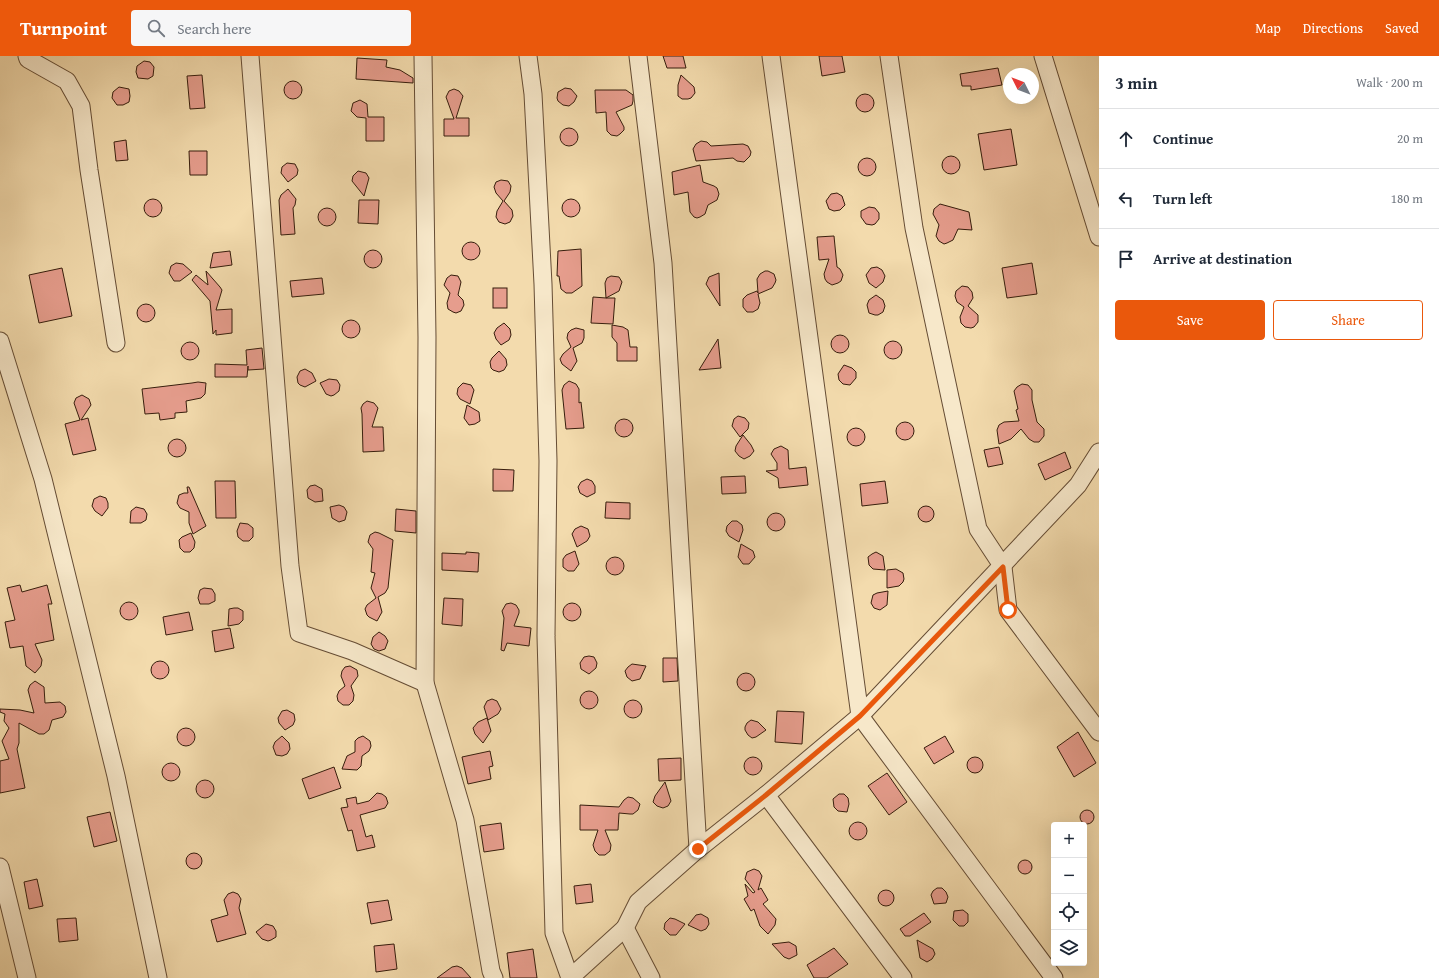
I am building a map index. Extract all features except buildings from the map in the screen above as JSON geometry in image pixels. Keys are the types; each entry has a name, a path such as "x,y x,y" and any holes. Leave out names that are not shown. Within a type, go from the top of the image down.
{"street":[{"path":"26,56 28,59 67,81 82,106 89,170 116,343"},
{"path":"250,56 290,566 299,632 352,651 425,683"},
{"path":"424,56 427,337 425,683 465,820 491,971 494,978"},
{"path":"528,56 533,94 543,284 548,461 546,636 554,933 570,978 625,928 638,902 698,849 766,795 860,716 1003,567 1078,485 1099,452"},
{"path":"638,56 663,262 698,849"},
{"path":"771,56 860,716 1054,978"},
{"path":"889,56 914,228 978,529 1003,567 1008,610 1099,732"},
{"path":"1043,56 1099,237"},
{"path":"0,341 43,479 116,776 158,978"},
{"path":"766,795 903,978"},
{"path":"0,867 27,978"},
{"path":"625,928 651,978"}],"route":[{"path":"698,849 766,795 860,716 1003,567 1008,610"}]}
